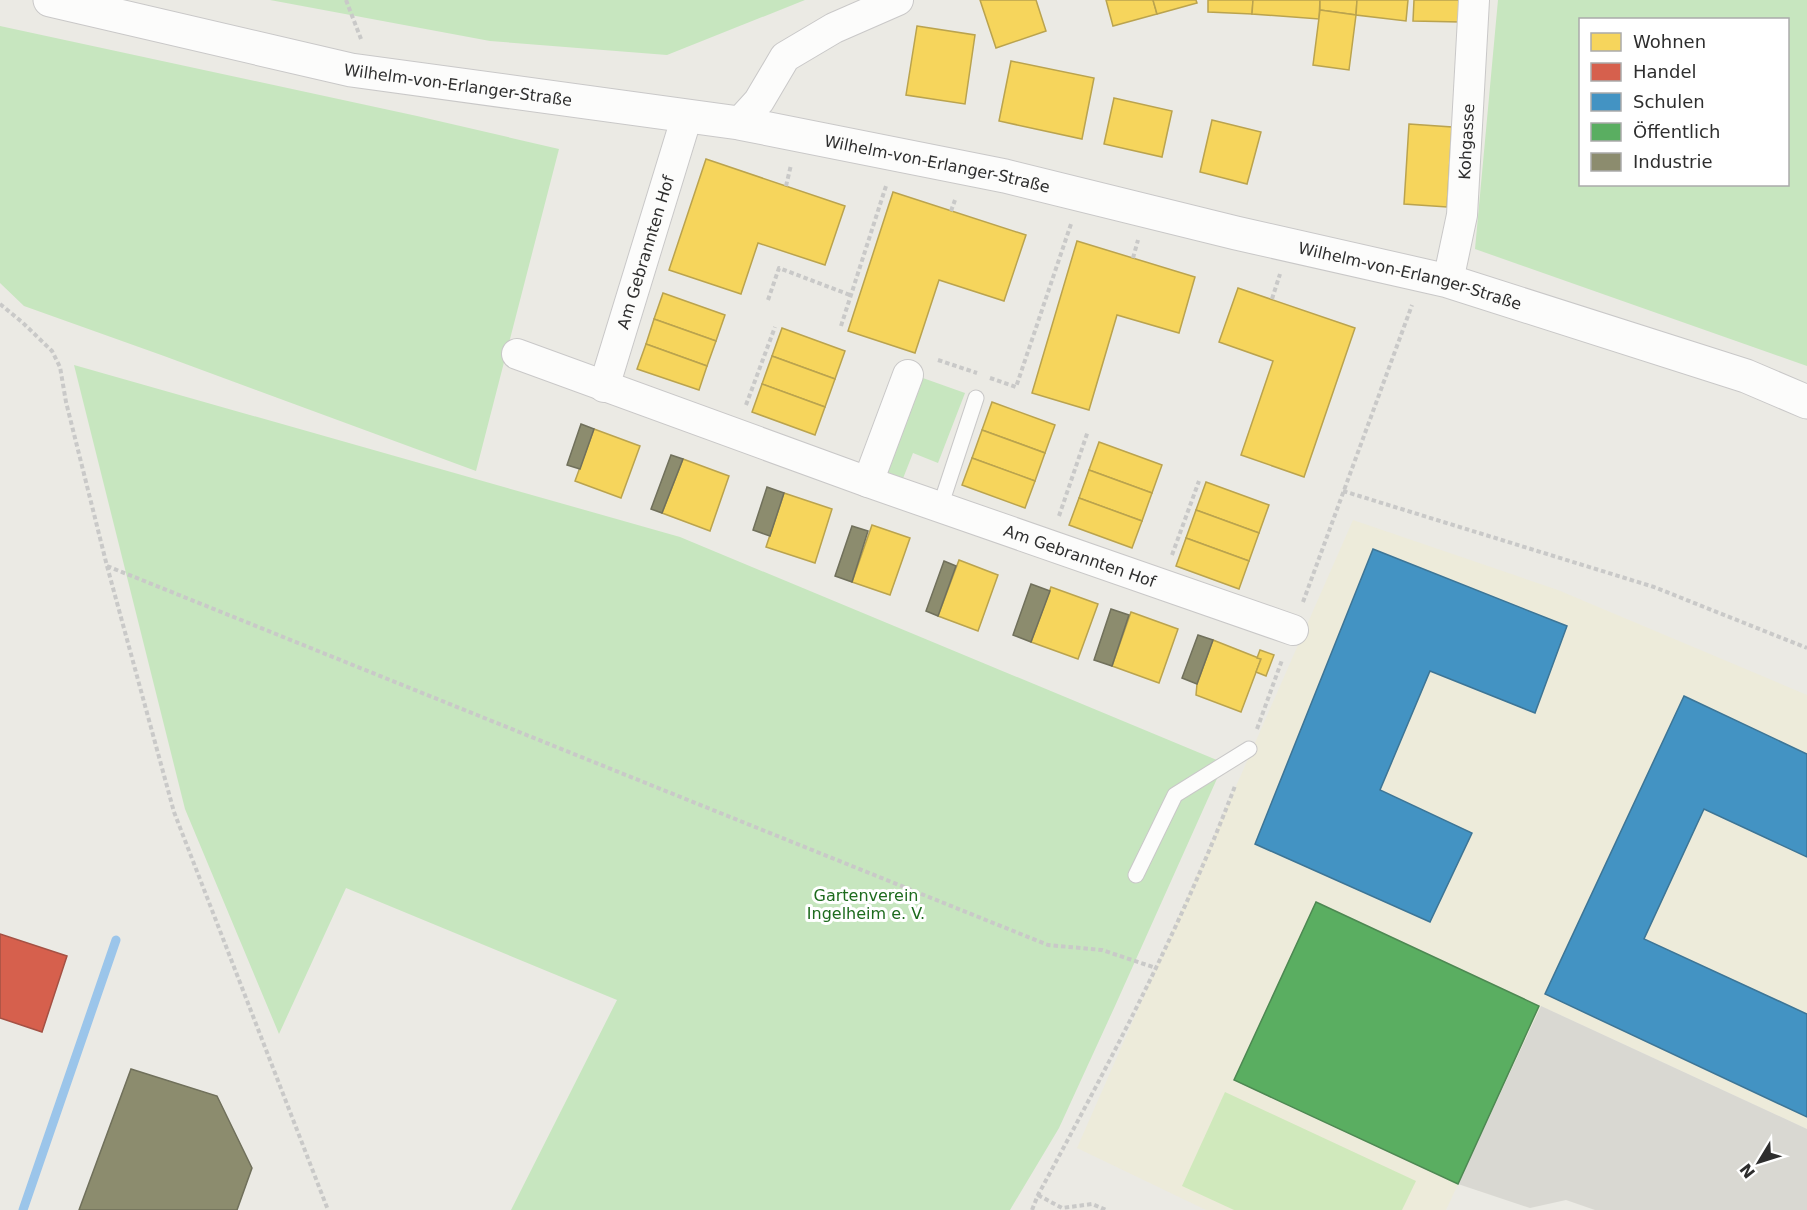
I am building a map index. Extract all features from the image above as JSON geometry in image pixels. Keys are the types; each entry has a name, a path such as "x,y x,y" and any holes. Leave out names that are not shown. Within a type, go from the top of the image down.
{"main road":[{"name":"Wilhelm-von-Erlanger-Straße","path":"50,0 351,70 739,123 1005,176 1236,233 1448,281 1746,376 1807,402"}],"street":[{"path":"739,123 759,101 785,57 834,28 898,0"},
{"name":"Kohgasse","path":"1448,281 1462,215 1474,0"},
{"name":"Am Gebrannten Hof","path":"604,387 687,116"},
{"name":"Am Gebrannten Hof","path":"517,354 868,482 1293,630"},
{"path":"868,482 908,375"}],"lane":[{"path":"939,507 976,398"},
{"path":"1136,875 1175,795 1249,750"}],"path":[{"path":"841,326 896,154"},
{"path":"938,360 1016,387 1081,195"},
{"path":"768,300 779,268 850,295"},
{"path":"0,303 52,351 60,367 66,402 108,566 174,812 328,1210"},
{"path":"736,434 775,327"},
{"path":"1049,545 1088,431"},
{"path":"1162,584 1199,481"},
{"path":"1343,490 1654,587 1807,648"},
{"path":"108,566 1047,945 1102,950 1156,968"},
{"path":"1038,1195 1062,1208 1092,1204 1106,1210"}],"shaded area":[{"path":"1353,520 1558,590 1807,695 1807,1129 1541,1006 1446,1210 1206,1210 1077,1148"},
{"path":"1541,1006 1807,1129 1807,1210 1595,1210 1566,1200 1530,1208 1458,1184"}],"green space":[{"path":"270,0 805,0 667,55 490,41"},
{"path":"1498,0 1807,0 1807,366 1475,249"},
{"path":"0,26 559,149 476,471 24,306 0,283"},
{"name":"Gartenverein Ingelheim e. V.","path":"74,365 680,537 1224,763 1059,1128 1010,1210 511,1210 617,1000 346,888 279,1034 185,809"},
{"path":"920,377 965,393 938,463 913,453 902,481 884,474"},
{"path":"1225,1092 1416,1181 1402,1210 1234,1210 1182,1186"}],"building: Wohnen":[{"path":"980,0 1036,0 1046,31 996,48"},
{"path":"1106,0 1153,0 1157,14 1113,26"},
{"path":"1153,0 1196,0 1197,3 1157,14"},
{"path":"1208,0 1253,0 1252,14 1208,12"},
{"path":"1253,0 1320,0 1319,19 1252,14"},
{"path":"1320,0 1357,0 1356,15 1320,10"},
{"path":"1357,0 1408,0 1406,21 1356,15"},
{"path":"1414,0 1461,0 1460,22 1413,21"},
{"path":"1320,10 1356,15 1349,70 1313,65"},
{"path":"917,26 975,35 965,104 906,95"},
{"path":"1011,61 1094,78 1082,139 999,121"},
{"path":"1114,98 1172,111 1162,157 1104,144"},
{"path":"1212,120 1261,132 1247,184 1200,172"},
{"path":"1409,124 1452,127 1447,207 1404,204"},
{"path":"706,159 845,206 825,265 758,243 741,294 669,270"},
{"path":"893,192 1026,235 1004,301 939,280 915,353 848,331"},
{"path":"1077,241 1195,277 1179,333 1117,315 1089,410 1032,393"},
{"path":"1238,288 1355,328 1304,477 1241,455 1273,361 1219,342"},
{"path":"663,293 725,315 716,341 654,319"},
{"path":"654,319 716,341 707,366 646,344"},
{"path":"782,328 845,351 835,379 772,356"},
{"path":"646,344 707,366 699,390 637,369"},
{"path":"772,356 835,379 825,407 762,384"},
{"path":"762,384 825,407 815,435 752,412"},
{"path":"992,402 1055,425 1045,453 982,430"},
{"path":"594,429 640,446 621,498 575,481"},
{"path":"982,430 1045,453 1035,481 972,458"},
{"path":"1099,442 1162,465 1152,493 1089,470"},
{"path":"972,458 1035,481 1025,508 962,485"},
{"path":"683,459 729,476 710,531 662,513"},
{"path":"1089,470 1152,493 1142,521 1079,498"},
{"path":"1206,482 1269,505 1259,533 1196,510"},
{"path":"784,493 832,509 815,563 766,547"},
{"path":"1079,498 1142,521 1132,548 1069,525"},
{"path":"1196,510 1259,533 1249,561 1186,538"},
{"path":"872,525 910,538 890,595 852,582"},
{"path":"1186,538 1249,561 1239,589 1176,566"},
{"path":"959,560 998,575 978,631 938,616"},
{"path":"1051,587 1098,604 1078,659 1031,642"},
{"path":"1131,612 1178,629 1159,683 1112,666"},
{"path":"1213,640 1261,659 1241,712 1196,695 1197,684"},
{"path":"1260,650 1274,655 1266,676 1256,672 1261,659 1257,658"}],"building: Handel":[{"path":"0,934 67,956 42,1032 0,1018"}],"building: Schulen":[{"path":"1373,549 1567,626 1535,713 1430,671 1380,790 1472,833 1430,922 1255,844"},
{"path":"1684,696 1807,754 1807,857 1704,809 1644,939 1807,1014 1807,1117 1545,994"}],"building: Öffentlich":[{"path":"1316,902 1539,1006 1458,1184 1234,1080"}],"building: Industrie":[{"path":"581,424 594,429 580,469 567,465"},
{"path":"671,455 683,459 662,513 651,509"},
{"path":"767,487 784,493 770,536 753,530"},
{"path":"852,526 868,531 852,582 835,576"},
{"path":"944,561 956,566 938,616 926,611"},
{"path":"1031,584 1050,591 1031,642 1013,635"},
{"path":"1111,609 1129,615 1112,666 1094,660"},
{"path":"1198,635 1213,640 1197,684 1182,678"},
{"path":"131,1069 217,1096 252,1168 237,1210 79,1210"}],"waterway":[{"path":"23,1210 116,940"}]}
